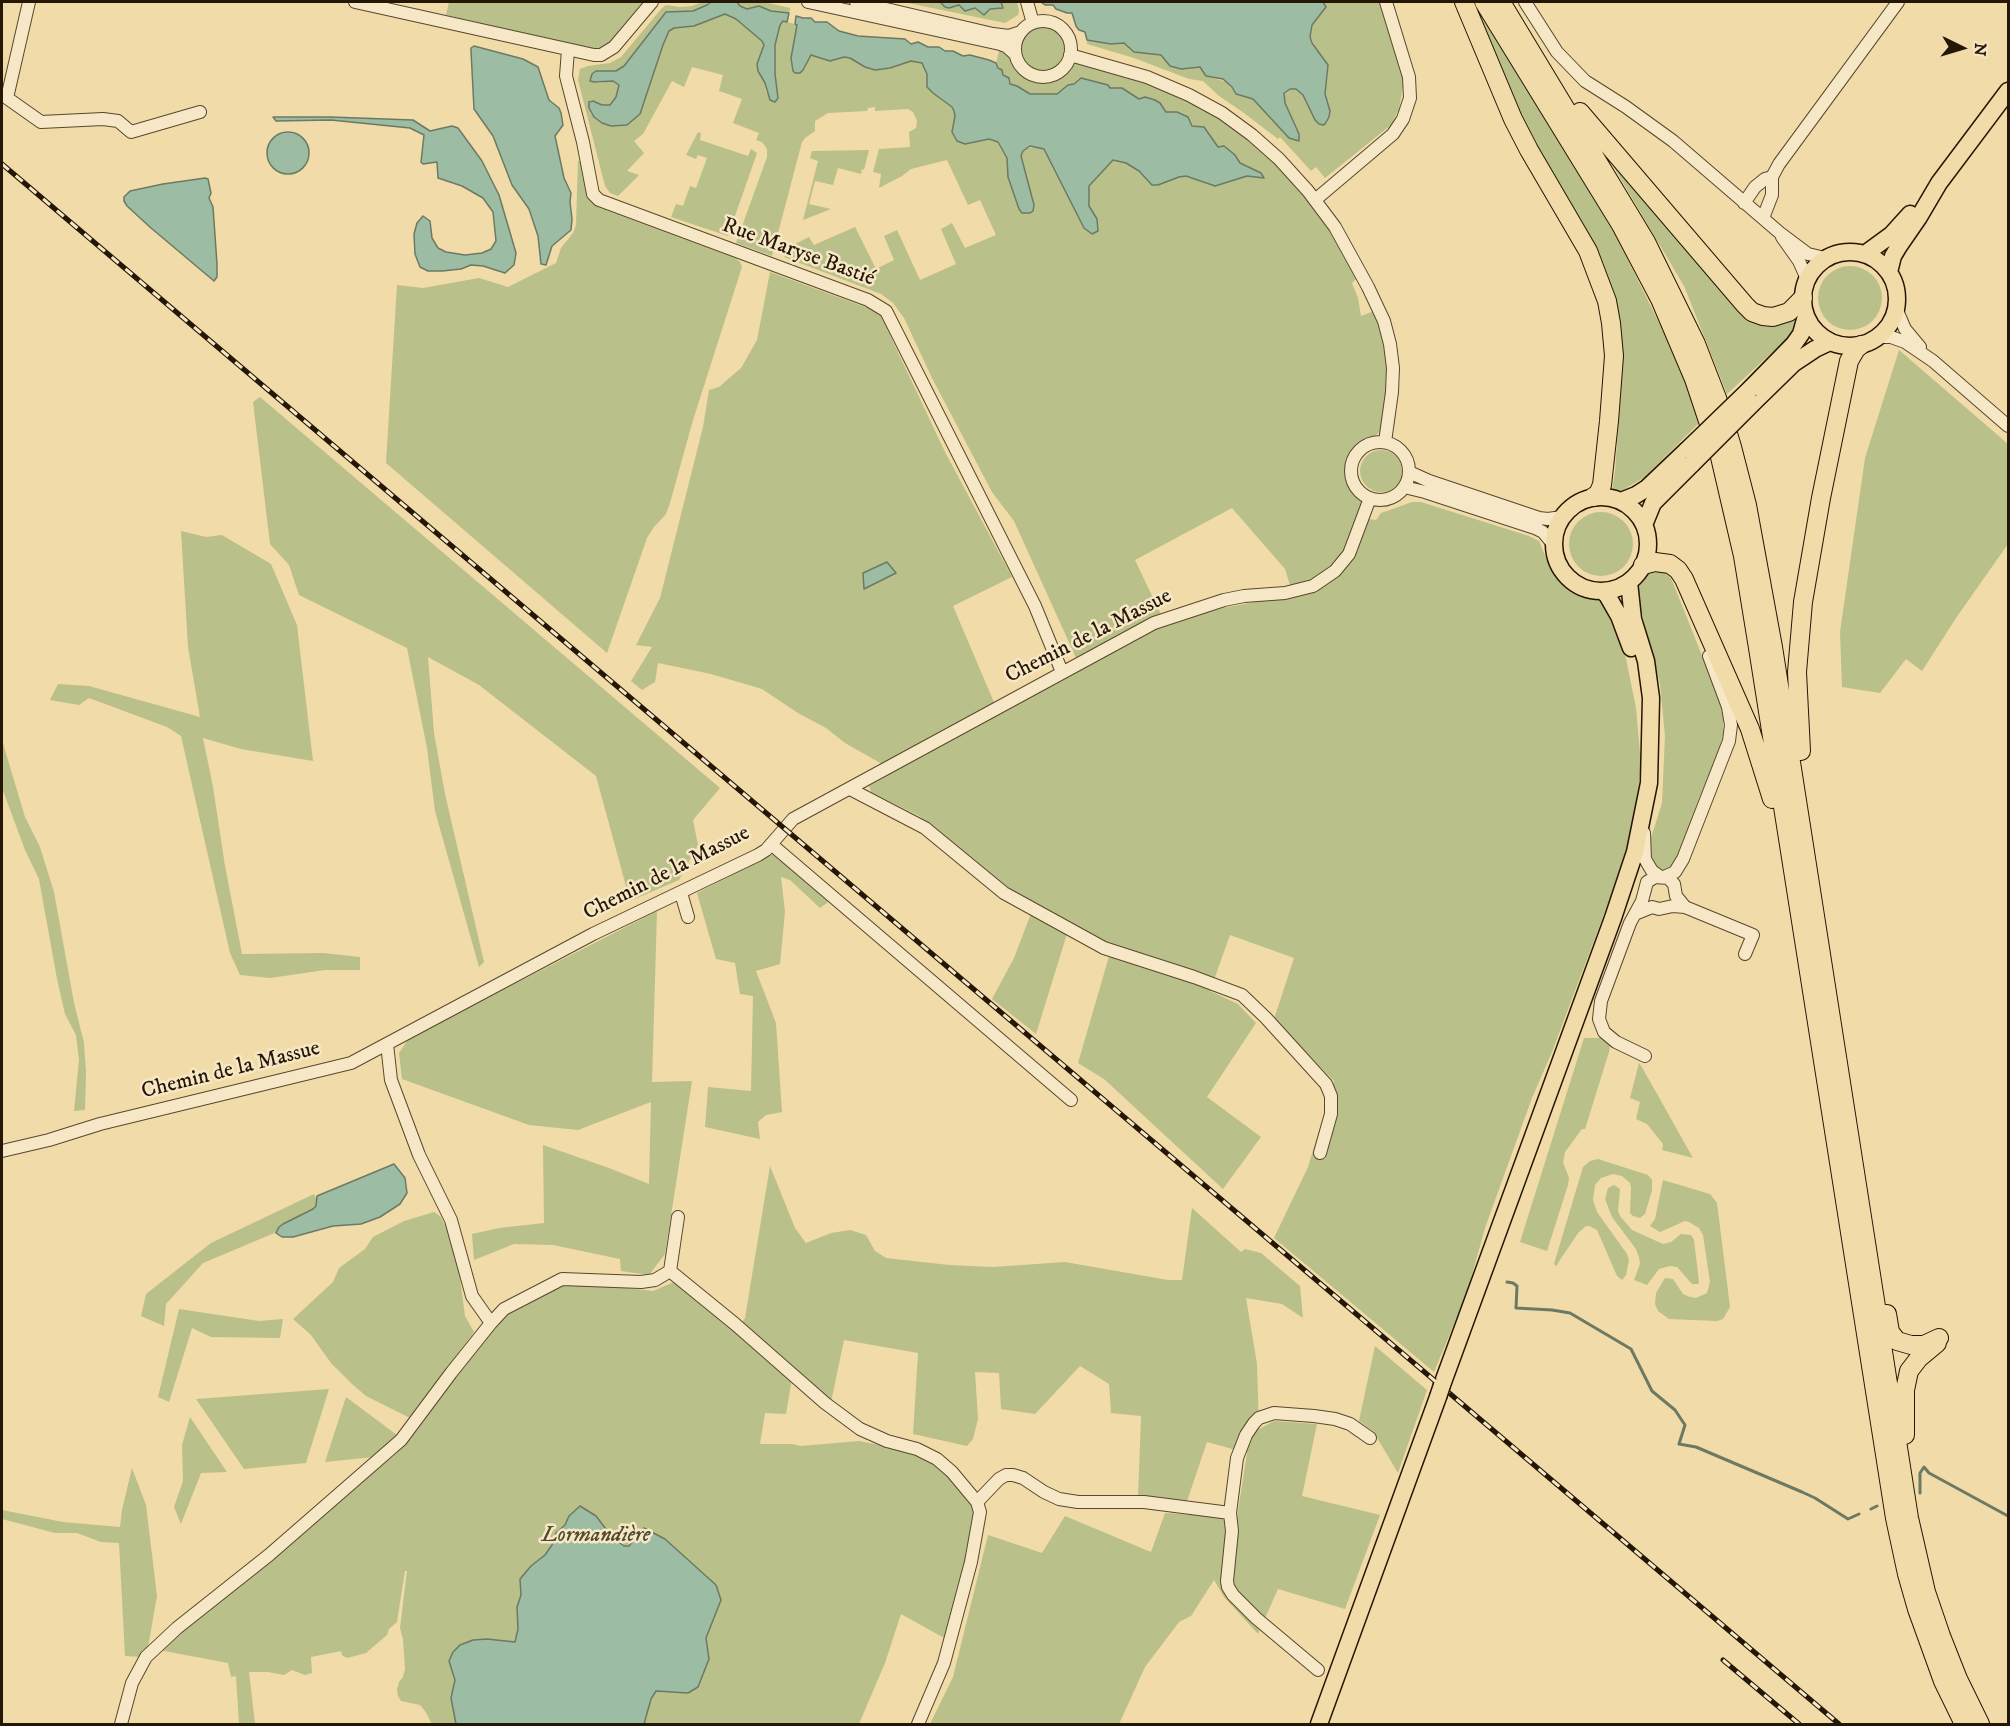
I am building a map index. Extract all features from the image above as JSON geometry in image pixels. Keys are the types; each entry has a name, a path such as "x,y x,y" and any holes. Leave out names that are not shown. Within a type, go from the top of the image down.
{"highway":[{"path":"1464,2 1513,119 1588,251 1607,301 1614,356 1610,421 1602,485 1598,494 1593,497"},
{"path":"1484,2 1634,249 1674,330 1705,407 1731,500 1747,580 1917,1555 1926,1592 1945,1647 1980,1725"},
{"path":"1501,2 1646,242 1696,344 1717,398 1747,505 1763,589 1885,1460 1901,1551 1929,1646 1964,1725"},
{"path":"1510,2 1584,118 1744,305 1752,312 1773,317 1804,307"},
{"path":"1831,1064 1802,759 1797,672 1803,602 1821,498 1849,361 1861,345"},
{"path":"1643,565 1655,562 1670,564 1678,570 1750,729 1770,789 1890,1332 1897,1341 1905,1390 1905,1432 1926,1592"},
{"path":"1897,1341 1911,1345 1924,1345 1940,1340 1911,1366 1905,1390"}],"main road":[{"path":"1889,272 1893,256 1939,183 2008,91"},
{"path":"1865,254 1891,235 1919,202 1939,183"},
{"path":"1644,525 1638,515 1621,501 1593,497 1576,504 1562,517 1554,534 1553,544 1557,562 1568,578 1584,588 1602,591 1621,587 1629,582 1643,565 1648,545 1645,518 1653,503 1690,457 1751,396 1794,344 1801,334 1807,279 1814,267 1825,258 1844,251 1865,254 1876,259 1889,272 1895,286 1896,308 1888,327 1878,337 1861,345 1848,346 1830,342 1815,331 1804,307"},
{"path":"1751,396 1794,363 1830,342"},
{"path":"1621,501 1647,488 1690,457"},
{"path":"1318,1725 1629,872 1642,824 1649,783 1651,698 1649,678 1633,619 1629,582"},
{"path":"1602,591 1615,608 1631,646 1649,717"}],"street":[{"path":"29,2 7,98 41,122 103,119 118,121 131,132 200,112"},
{"path":"355,2 594,55 601,55 614,47 652,2"},
{"path":"808,2 1000,44 1015,54"},
{"path":"856,2 1009,36 1021,32 1033,23 1047,22 1060,28 1069,40 1068,61 1060,71 1048,77 1030,74 1024,70 1015,54 1016,42 1021,32"},
{"path":"1027,2 1033,23"},
{"path":"1314,200 1393,134 1403,119 1410,98 1409,77 1386,2"},
{"path":"1525,2 1557,52 1585,81 1673,141 1744,203 1808,254 1825,258"},
{"path":"1763,218 1772,195 1772,177 1779,164 1898,2"},
{"name":"Rue Maryse Bastié","path":"568,50 566,75 593,194 599,200 868,300 886,311 1035,606 1062,672"},
{"path":"1070,55 1147,77 1189,95 1222,113 1279,159 1314,200 1335,227 1384,321 1393,368 1385,442"},
{"path":"1744,203 1755,187 1764,179 1772,177"},
{"path":"1780,233 1799,261 1807,279"},
{"path":"1896,308 1905,329 1932,361"},
{"path":"1878,337 1891,337 1905,342 1932,361 2008,426"},
{"path":"1385,442 1401,450 1407,460 1409,472 1404,487 1396,495 1387,499 1370,498 1360,491 1353,480 1353,460 1356,454 1366,446 1385,442"},
{"path":"1409,472 1429,481 1539,518 1562,517"},
{"path":"1404,487 1535,528 1550,538 1553,544"},
{"name":"Chemin de la Massue","path":"2,1151 49,1140 100,1124 351,1063 593,934 758,855 793,819 1155,623 1192,609 1234,598 1286,593 1313,586 1335,571 1349,554 1370,498"},
{"path":"1645,1056 1609,1038 1601,1027 1599,1019 1601,1001 1630,923 1644,896 1647,882 1675,872 1683,859 1725,752 1730,733 1728,707 1694,615 1689,593"},
{"path":"850,789 926,828 1004,893 1104,948 1242,995 1326,1084 1331,1096 1331,1114 1320,1153"},
{"path":"1642,824 1645,835 1645,859 1652,871 1674,884 1673,901"},
{"path":"771,844 1071,1100"},
{"path":"681,893 688,917"},
{"path":"1644,896 1652,907 1659,909 1673,901"},
{"path":"1673,901 1753,935 1745,954"},
{"path":"1635,914 1652,907"},
{"path":"387,1044 392,1080 419,1155 451,1220 472,1296 491,1323"},
{"path":"670,1271 678,1217"},
{"path":"121,1725 132,1683 146,1657 177,1629 269,1556 401,1440 491,1323 504,1310 562,1279 641,1282 655,1280 670,1271"},
{"path":"670,1271 735,1323 825,1403 860,1429 886,1441 917,1449 937,1460 952,1472 977,1502 980,1512 971,1562 944,1663 918,1725"},
{"path":"1318,1670 1256,1618 1230,1591 1227,1581 1232,1531 1230,1513 1237,1458 1246,1435 1259,1418 1280,1413 1327,1417 1350,1424 1370,1438"},
{"path":"977,1502 999,1479 1006,1475 1013,1475 1023,1478 1059,1499 1078,1502 1143,1502 1230,1513"}],"green space":[{"path":"449,2 645,2 611,44 592,50 446,15"},
{"path":"702,2 711,2 693,11 666,12 624,66 617,71 600,71 597,83 613,81 619,85 616,97 610,105 602,105 591,100 590,112 598,121 627,125 640,114 669,31 674,28 694,26 725,14 736,19 762,41 764,45 757,64 765,83 766,92 778,98 775,45 783,21 798,25 791,58 795,73 811,55 830,61 844,57 850,58 875,70 911,61 922,63 927,74 927,87 954,111 952,132 965,144 989,139 997,142 1007,158 1008,177 1019,209 1034,205 1021,156 1026,148 1039,147 1047,154 1084,228 1097,219 1089,206 1089,187 1113,160 1126,163 1139,171 1152,184 1158,185 1186,176 1210,185 1255,176 1240,163 1238,158 1191,126 1190,121 1177,112 1166,112 1163,108 1139,99 1122,88 1110,88 1107,85 1078,79 1057,94 1035,95 1012,86 996,63 1000,47 1010,54 1024,75 1034,79 1053,78 1078,62 1146,81 1191,101 1239,131 1284,170 1326,222 1358,277 1352,283 1358,298 1361,316 1374,311 1380,326 1388,376 1381,431 1356,450 1351,457 1349,469 1351,487 1361,501 1362,507 1356,517 1376,520 1381,513 1412,502 1421,502 1529,536 1539,541 1551,570 1564,585 1576,593 1602,602 1625,654 1636,708 1641,765 1634,825 1616,882 1552,1052 1532,1098 1485,1228 1467,1293 1434,1372 1274,1238 1308,1167 1334,1081 1274,1019 1294,958 1230,935 1210,991 1238,1004 1256,1023 1207,1097 1261,1137 1223,1189 1104,1079 1078,1063 1112,946 1070,924 1036,1034 992,999 1014,958 1035,903 1010,889 919,816 871,792 869,786 887,776 882,764 845,743 826,728 762,689 711,674 658,663 655,682 642,690 631,681 652,647 636,645 660,598 703,427 709,390 719,387 741,368 757,340 770,272 879,312 945,452 1012,577 953,606 999,714 1081,669 1014,521 992,492 932,378 904,318 893,303 881,294 784,257 795,244 809,237 814,245 855,227 876,269 894,260 884,236 897,230 920,280 956,264 941,229 952,223 965,248 996,235 980,200 968,205 947,160 911,169 879,188 881,174 873,172 879,149 910,147 909,132 916,128 917,121 913,112 908,109 875,111 875,107 868,108 867,111 828,113 815,121 815,131 802,142 772,256 736,243 767,157 767,149 762,142 756,140 759,133 733,123 742,99 719,91 723,75 692,67 684,87 672,81 643,134 634,141 644,153 627,171 639,175 618,196 610,193 605,186 578,80 580,69 610,63 621,57 666,5 692,6","holes":["1232,508 1285,569 1294,598 1223,608 1165,623 1135,560"]},
{"path":"737,2 764,2 790,8 789,13 771,11 762,7 747,9"},
{"path":"903,2 940,2 945,7 956,4 975,8 982,14 990,9 1003,8 1001,2 1017,2 1019,10 1018,15 1005,23"},
{"path":"1323,2 1380,2 1401,68 1403,86 1399,109 1391,125 1325,178 1316,167 1311,171 1280,137 1278,139 1219,96 1203,81 1189,79 1134,58 1087,44 1087,40 1111,44 1124,43 1134,52 1161,55 1170,66 1181,69 1200,67 1206,76 1227,82 1238,95 1253,99 1289,137 1284,93 1290,89 1296,89 1303,95 1319,124 1323,125 1329,117 1330,111 1325,94 1328,71 1310,37 1311,25 1326,7"},
{"path":"1472,2 1616,236 1675,355 1700,422 1645,477 1621,491 1612,491 1623,359 1619,319 1535,148"},
{"path":"1042,27 1057,34 1064,49 1057,64 1042,71 1027,64 1020,49 1027,34"},
{"path":"698,132 701,133 700,140 748,156 751,149 757,153 728,236 671,217 676,204 683,206 690,186 696,188 707,158 698,155 696,159 686,155"},
{"path":"1596,137 1748,315 1801,309 1793,333 1727,394 1684,286"},
{"path":"869,150 861,174 838,168 833,185 815,181 809,204 831,209 803,220 818,161 810,158 812,151"},
{"path":"578,161 580,161 587,191 600,208 735,258 742,267 693,420 670,503 666,514 647,538 607,653 386,463 397,285 423,288 479,278 508,287 556,263 561,248 573,233 576,225"},
{"path":"1850,266 1862,268 1873,275 1880,286 1882,298 1880,310 1873,321 1862,328 1850,330 1838,328 1827,321 1820,310 1818,298 1820,286 1827,275 1838,268"},
{"path":"1899,350 2008,444 2008,544 1922,671 1906,659 1880,693 1842,687 1840,632 1865,458"},
{"path":"260,397 720,788 693,820 698,845 679,880 630,901 596,776 479,685 428,657 434,733 445,794 484,962 479,967 435,811 427,748 407,648 299,595 289,565 270,544 253,402"},
{"path":"1381,450 1396,456 1402,471 1396,486 1381,492 1366,486 1360,471 1366,456"},
{"path":"1601,512 1619,518 1627,526 1633,544 1627,562 1619,570 1601,576 1583,570 1575,562 1569,544 1575,526 1583,518"},
{"path":"181,531 206,537 222,535 271,564 297,625 313,761 241,749 203,738 242,954 323,953 360,957 360,970 325,970 270,978 240,975 230,953 181,736 167,727 89,698 79,705 50,700 58,684 89,686 200,717 188,647"},
{"path":"1651,573 1665,573 1671,578 1717,693 1723,716 1723,734 1719,751 1676,862 1672,868 1662,872 1656,869 1649,856 1650,841 1662,803 1665,736 1660,684 1638,598 1642,579"},
{"path":"2,740 25,817 40,847 54,892 74,1003 84,1043 85,1110 74,1111 79,1060 76,1035 65,1014 39,879 25,850 2,788"},
{"path":"773,854 786,856 834,898 820,908 790,880 781,877 785,912 780,964 756,971 776,1023 782,1112 766,1115 758,1122 760,1139 705,1127 708,1087 751,1091 753,996 740,994 735,963 716,959 697,893"},
{"path":"657,911 652,1082 692,1081 665,1254 649,1275 621,1271 620,1259 553,1245 514,1244 474,1260 472,1234 499,1228 544,1223 543,1145 649,1184 651,1102 578,1130 529,1125 402,1079 399,1053 409,1038"},
{"path":"1584,1038 1603,1038 1610,1046 1609,1052 1585,1129 1582,1129 1565,1152 1563,1162 1569,1178 1568,1185 1547,1251 1520,1242"},
{"path":"1639,1063 1693,1158 1662,1150 1663,1144 1647,1124 1636,1119 1640,1102 1630,1098"},
{"path":"1598,1159 1648,1175 1652,1180 1652,1190 1645,1214 1640,1218 1630,1213 1630,1183 1622,1176 1613,1174 1601,1178 1595,1185 1593,1200 1597,1212 1629,1260 1626,1275 1622,1280 1617,1276 1597,1230 1589,1226 1578,1233 1556,1266 1554,1264 1583,1167 1590,1161"},
{"path":"770,1166 795,1228 806,1243 831,1233 850,1230 866,1235 875,1251 886,1258 993,1267 1065,1262 1168,1280 1182,1280 1192,1208 1241,1252 1245,1249 1261,1253 1300,1286 1303,1318 1282,1304 1246,1298 1257,1364 1259,1429 1274,1421 1317,1424 1302,1496 1380,1515 1345,1609 1278,1589 1258,1634 1224,1597 1214,1580 1191,1616 1179,1622 1145,1667 1119,1724 930,1724 953,1677 988,1535 1042,1553 1065,1516 1151,1552 1165,1513 1237,1518 1247,1453 1207,1442 1187,1501 1138,1497 1141,1416 1111,1413 1109,1384 1080,1366 1035,1414 1001,1409 999,1373 975,1372 978,1419 973,1439 967,1446 913,1434 918,1353 844,1340 831,1402 794,1367 786,1414 765,1413 760,1444 801,1446 859,1441 911,1451 943,1468 973,1506 974,1513 973,1530 946,1639 901,1614 885,1663 859,1724 432,1724 420,1705 401,1701 397,1690 405,1669 400,1628 407,1571 405,1571 397,1622 389,1629 387,1635 366,1653 347,1658 342,1655 341,1651 311,1657 312,1673 305,1675 292,1670 284,1675 249,1672 255,1724 239,1724 236,1676 231,1677 228,1663 159,1650 396,1454 508,1311 563,1284 653,1291 674,1282 737,1331 745,1318"},
{"path":"1663,1180 1710,1194 1717,1203 1730,1307 1723,1319 1717,1321 1669,1319 1658,1311 1655,1304 1656,1293 1665,1278 1673,1279 1683,1294 1696,1298 1707,1293 1710,1282 1703,1235 1699,1228 1685,1221 1660,1232 1650,1226 1655,1219"},
{"path":"1614,1185 1620,1189 1618,1211 1620,1216 1632,1230 1663,1244 1671,1242 1681,1234 1691,1235 1694,1240 1698,1284 1692,1284 1677,1267 1670,1266 1659,1269 1647,1285 1634,1280 1640,1264 1639,1257 1636,1249 1612,1217 1605,1199 1608,1188"},
{"path":"314,1194 322,1213 203,1263 166,1304 164,1326 141,1316 146,1294 211,1243"},
{"path":"434,1212 441,1217 448,1232 459,1271 465,1316 474,1332 410,1418 366,1396 331,1363 311,1335 293,1319 333,1282 339,1268 365,1249 373,1237 404,1221"},
{"path":"179,1309 259,1321 283,1319 280,1338 211,1337 192,1328 169,1402 158,1397"},
{"path":"1375,1346 1427,1390 1398,1473 1373,1431 1359,1421"},
{"path":"329,1389 306,1463 244,1469 196,1399"},
{"path":"346,1397 397,1435 374,1457 325,1462"},
{"path":"190,1417 227,1472 201,1473 181,1524 174,1507 183,1481 182,1445"},
{"path":"132,1468 146,1505 157,1596 148,1647 142,1657 125,1656 119,1543 101,1542 77,1533 55,1533 2,1519 2,1510 63,1522 120,1527"}],"shaded area":[{"path":"711,2 737,2 747,9 759,6 771,11 789,13 787,22 783,21 780,25 775,45 778,98 775,102 770,100 765,83 758,71 757,64 764,45 762,41 736,19 725,14 694,26 674,28 669,31 640,114 627,125 611,126 594,117 589,108 589,102 610,105 616,97 619,85 613,81 590,81 592,74 596,71 616,71 624,66 666,12 693,11"},
{"path":"940,2 1001,2 1003,8 990,9 984,15 975,8 965,11 959,5 949,8"},
{"path":"1041,2 1323,2 1326,7 1312,25 1310,37 1328,65 1325,94 1330,111 1329,117 1325,124 1319,124 1303,95 1296,89 1290,89 1284,93 1285,103 1299,134 1299,141 1289,138 1253,99 1236,94 1223,79 1206,76 1200,67 1181,69 1170,66 1161,55 1134,52 1124,43 1111,44 1087,40 1085,32 1076,26 1072,13"},
{"path":"796,16 811,18 815,22 827,22 839,31 858,36 905,39 911,44 918,42 928,47 953,51 963,56 970,55 989,60 996,63 1003,75 1009,78 1010,84 1030,94 1057,94 1081,78 1108,85 1110,88 1122,88 1139,99 1145,97 1155,100 1166,112 1177,112 1188,117 1192,126 1204,127 1218,147 1224,146 1235,155 1240,163 1261,173 1264,178 1247,176 1215,186 1186,176 1152,185 1139,171 1126,163 1113,160 1089,186 1089,206 1097,219 1098,231 1092,234 1084,228 1044,149 1030,146 1023,151 1021,156 1034,205 1030,213 1022,213 1008,177 1007,158 998,142 989,139 965,144 957,141 952,132 954,111 927,87 927,74 922,63 911,61 875,70 850,58 844,57 830,61 811,55 803,70 795,73 791,58 797,25 795,24"},
{"path":"474,46 523,59 538,67 549,100 559,108 561,113 563,125 555,136 564,178 571,193 571,230 552,246 546,265 541,264 538,236 529,209 512,185 493,136 474,109 471,48"},
{"path":"273,117 413,120 430,131 452,126 458,128 482,161 499,195 516,253 514,265 505,273 471,265 461,269 442,271 428,271 420,267 415,254 414,234 417,223 423,216 430,221 432,238 438,248 446,252 465,255 482,253 491,249 496,241 493,212 483,198 462,186 438,178 437,162 423,164 421,162 424,135 410,128 331,120 276,121"},
{"path":"288,132 296,133 303,138 308,145 308,161 303,168 296,173 288,174 280,173 273,168 268,161 267,153 268,145 273,138 280,133"},
{"path":"208,179 211,193 209,198 213,207 217,264 217,277 214,281 151,228 124,201 124,197 130,191"},
{"path":"887,562 896,573 864,589 863,573"},
{"path":"394,1164 405,1178 407,1193 400,1204 380,1217 361,1224 333,1226 293,1237 282,1237 276,1233 283,1224 313,1209 316,1206 317,1196"},
{"name":"Lormandière","path":"580,1506 596,1516 612,1537 624,1546 629,1546 644,1528 665,1539 716,1585 721,1600 706,1638 709,1659 698,1687 688,1693 656,1691 651,1699 644,1724 456,1724 451,1698 455,1680 449,1661 453,1652 460,1645 473,1640 515,1642 518,1629 517,1607 521,1595 520,1579 545,1555 556,1533"}],"waterway":[{"path":"1507,1282 1517,1286 1516,1308 1570,1313 1631,1349 1652,1391 1675,1410 1685,1425 1679,1444 1696,1447 1802,1492 1848,1519 1859,1514"},
{"path":"1920,1493 1920,1473 1924,1467 1929,1473 2008,1516"},
{"path":"1871,1509 1877,1506"}],"railway":[{"path":"2,164 1839,1724"},
{"path":"1723,1660 1799,1724"}]}
